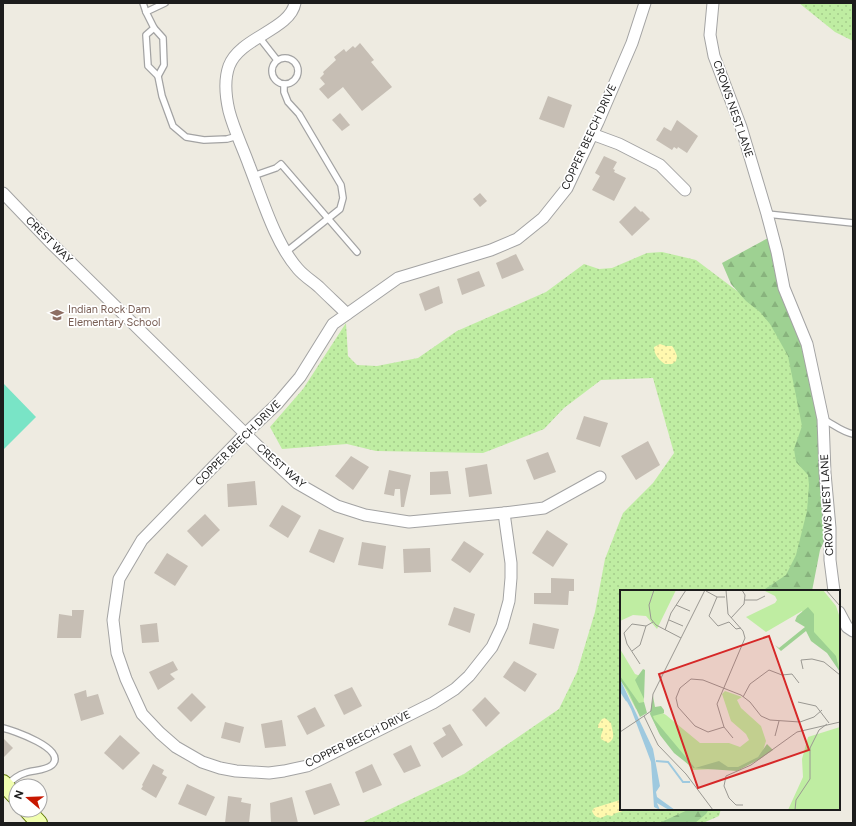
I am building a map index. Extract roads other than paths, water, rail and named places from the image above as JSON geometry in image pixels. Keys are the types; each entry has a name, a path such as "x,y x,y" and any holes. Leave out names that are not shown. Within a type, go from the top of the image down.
{"street":[{"path":"295,3 289,16 238,52 229,66 227,93 230,112 253,176 280,243 298,269 347,314"},
{"name":"COPPER BEECH DRIVE","path":"504,513 511,563 509,601 502,626 492,647 469,676 455,689 433,703 307,766 269,773 252,773 220,768 202,762 176,747 142,714 126,679 117,653 113,620 119,579 142,540 244,434 277,404 300,377 333,324 398,278 491,250 517,239 543,218 567,188 632,43 645,3"},
{"name":"CROWS NEST LANE","path":"713,3 710,35 714,56 741,127 778,252 784,288 806,344 823,418 825,473 830,528 830,560 834,590"},
{"path":"592,134 619,144 660,166 685,190"},
{"name":"CREST WAY","path":"3,193 55,247 244,434 298,483 337,506 358,513 409,522 504,513 544,508 600,476"},
{"path":"840,614 847,627 853,631"}],"lane":[{"path":"143,3 154,28 163,38 164,65 158,76"},
{"path":"146,12 165,3"},
{"path":"154,28 146,35 148,66 158,76 162,96 173,126 186,137 204,140 227,139 238,136"},
{"path":"259,36 277,60"},
{"path":"281,58 290,58 297,65 298,74 289,84 284,84 280,83 273,77 272,68 277,60 281,58"},
{"path":"284,84 284,92 288,102 299,114 341,185 343,198 340,209 286,252"},
{"path":"253,176 276,168 281,164 357,252"},
{"path":"767,214 853,223"},
{"path":"823,418 845,433 853,434"},
{"path":"3,728 40,742 46,746 54,756 54,761 46,768 23,773 15,778"}],"place":[{"name":"Indian Rock Dam Elementary School","path":"57,315"}]}
